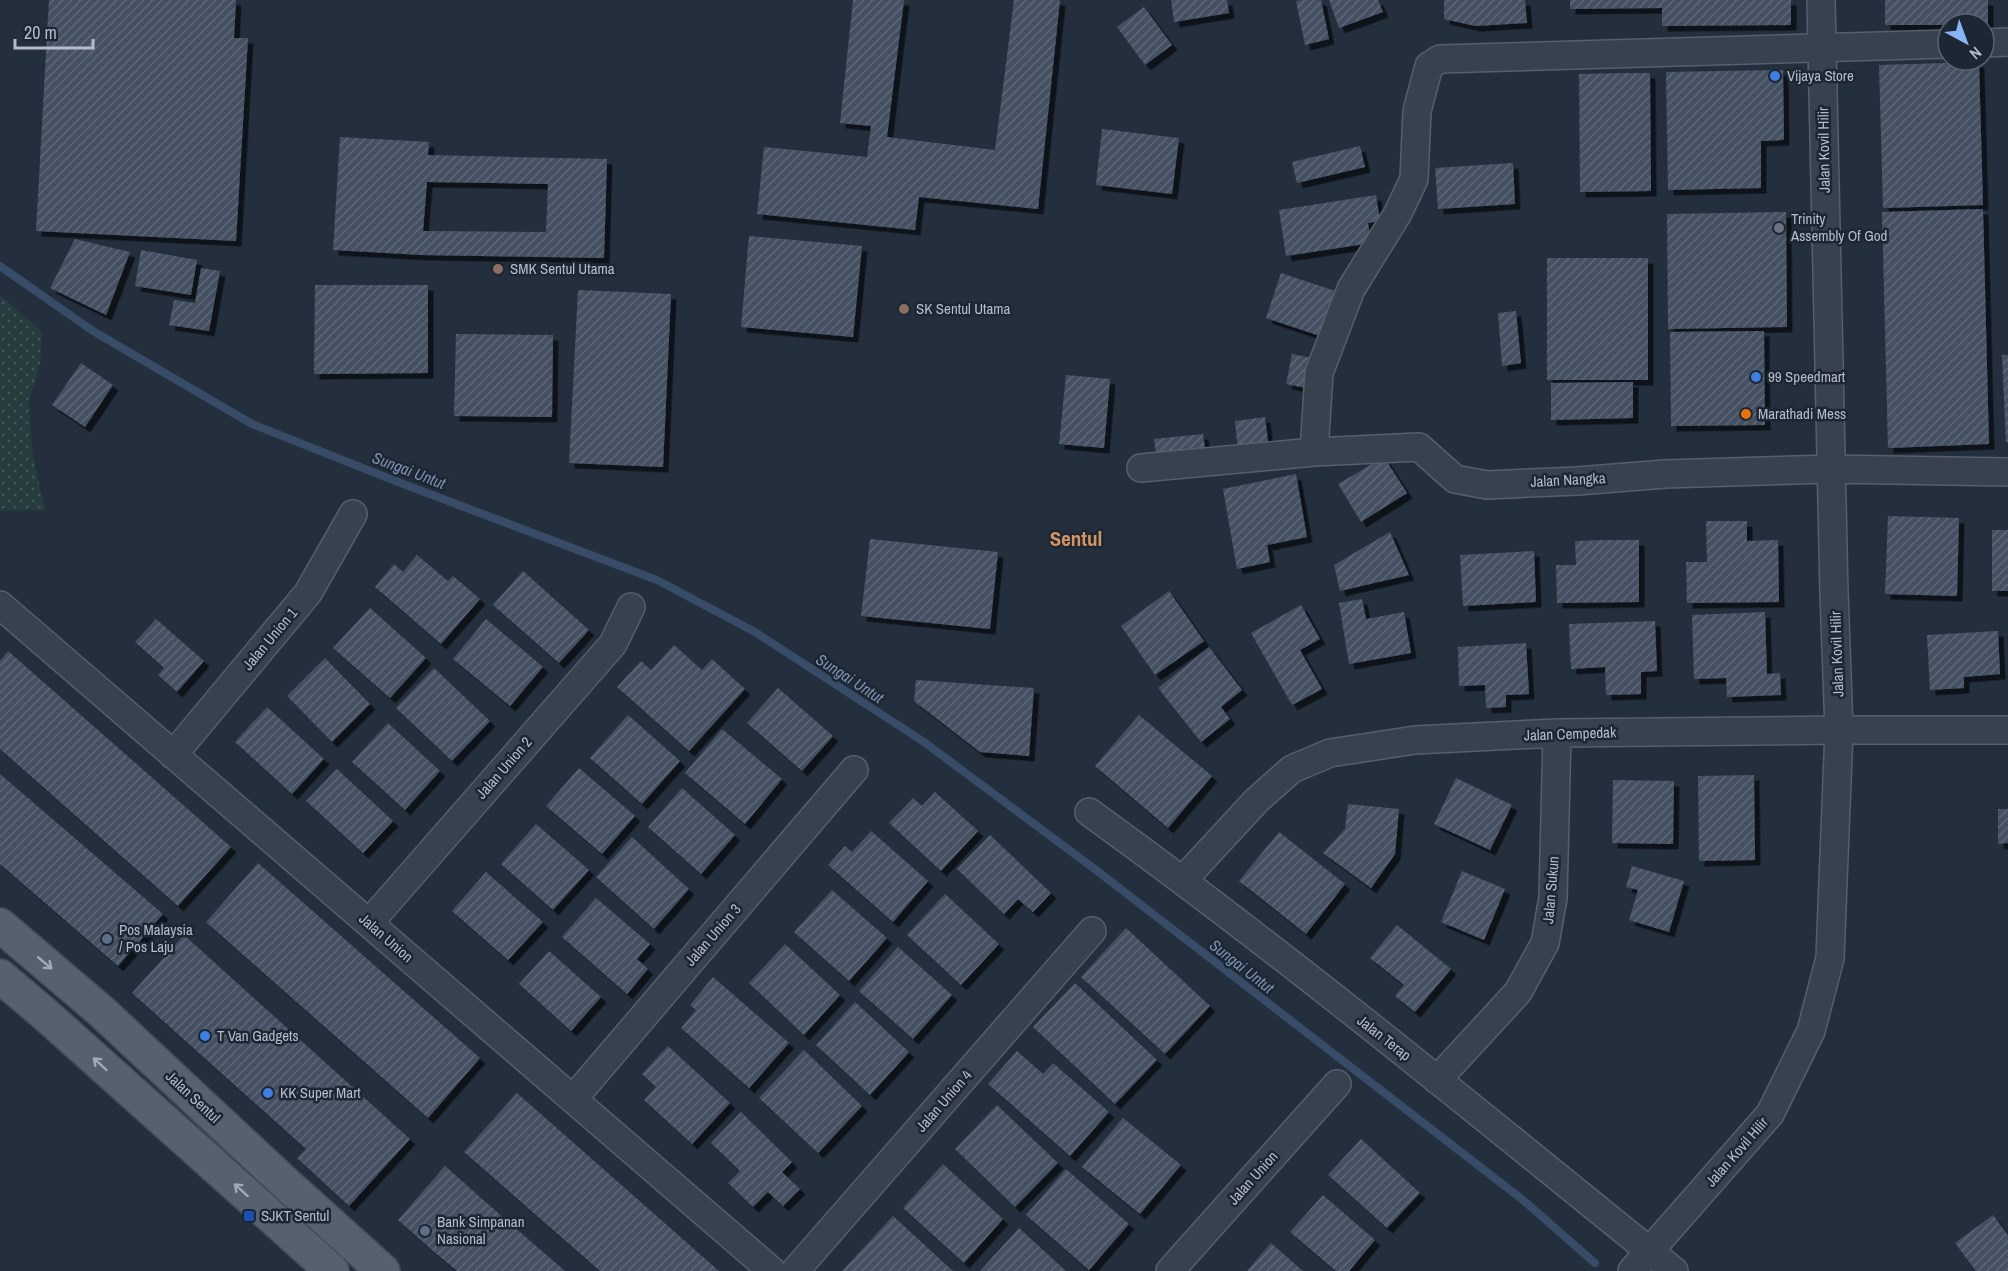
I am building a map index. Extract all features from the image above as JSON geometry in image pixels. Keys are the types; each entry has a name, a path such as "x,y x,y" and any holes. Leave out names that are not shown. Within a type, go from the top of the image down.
{"main road":[{"name":"Jalan Sentul","path":"0,925 102,1012 383,1271"},
{"path":"0,976 332,1271"}],"street":[{"name":"Jalan Kovil Hilir","path":"1641,1261 1770,1114 1811,1031 1830,958 1839,730 1821,0"},
{"path":"1314,452 1319,373 1351,289 1398,213 1414,179 1417,111 1429,66 1440,59 1936,44"},
{"name":"Jalan Nangka","path":"1140,468 1314,452 1419,447 1455,479 1487,485 1665,474 1831,469 2008,472"},
{"name":"Jalan Union 1","path":"173,755 308,593 353,514"},
{"name":"Jalan Union","path":"0,605 772,1271"},
{"name":"Jalan Union 2","path":"369,923 613,644 631,607"},
{"name":"Jalan Cempedak","path":"1183,880 1257,800 1292,769 1330,753 1415,740 1557,733 2008,730"},
{"name":"Jalan Sukun","path":"1437,1080 1518,992 1545,943 1553,898 1557,733"},
{"name":"Jalan Union 3","path":"573,1099 854,770"},
{"name":"Jalan Terap","path":"1089,812 1183,880 1437,1080 1641,1261 1674,1271"},
{"name":"Jalan Union 4","path":"795,1271 1092,931"},
{"name":"Jalan Union","path":"1170,1271 1337,1084"}],"green space":[{"path":"0,295 42,332 40,364 29,401 32,452 45,510 0,511"}],"building":[{"path":"49,0 236,0 234,38 248,38 236,241 36,231"},
{"path":"853,0 904,0 887,137 995,150 1014,0 1060,0 1038,209 919,197 915,230 757,214 764,147 867,157 871,126 840,123"},
{"path":"1171,0 1227,0 1229,13 1174,22"},
{"path":"1321,0 1329,39 1305,45 1296,1"},
{"path":"1329,0 1378,0 1383,12 1339,28"},
{"path":"1444,0 1525,0 1527,23 1475,26 1444,19"},
{"path":"1570,0 1791,0 1791,25 1662,26 1662,8 1570,9"},
{"path":"1885,0 1988,0 1988,12 1936,12 1936,25 1885,25"},
{"path":"1144,7 1172,45 1145,65 1117,27"},
{"path":"1936,63 1936,72 1979,72 1983,205 1883,208 1879,65"},
{"path":"1783,70 1784,140 1761,141 1761,188 1668,190 1666,72"},
{"path":"1650,73 1651,191 1580,192 1579,74"},
{"path":"1102,129 1179,138 1172,194 1096,185"},
{"path":"340,137 429,142 428,155 607,159 604,258 422,255 333,250","holes":["427,182 548,184 546,232 423,231"]},
{"path":"1360,146 1365,167 1297,183 1292,162"},
{"path":"1513,163 1515,204 1438,209 1435,168"},
{"path":"1376,195 1380,221 1368,223 1371,243 1286,256 1279,210"},
{"path":"1983,209 1989,444 1888,448 1882,212"},
{"path":"1786,212 1787,327 1668,329 1667,214"},
{"path":"749,236 862,246 853,337 741,327"},
{"path":"75,239 130,252 106,315 50,288"},
{"path":"141,250 197,260 191,295 135,286"},
{"path":"1547,258 1648,258 1648,380 1547,380"},
{"path":"201,268 220,271 209,331 169,325 174,300 195,303"},
{"path":"1281,273 1338,292 1323,337 1266,318"},
{"path":"315,285 428,285 428,373 314,374"},
{"path":"578,290 671,294 663,467 569,463"},
{"path":"1516,311 1521,363 1502,366 1498,313"},
{"path":"1764,331 1765,425 1671,426 1670,332"},
{"path":"456,334 553,335 552,417 454,416"},
{"path":"1292,354 1312,358 1306,388 1286,384"},
{"path":"2002,355 2008,355 2008,442 2006,442"},
{"path":"81,363 113,385 85,427 52,405"},
{"path":"1066,375 1110,379 1104,448 1059,444"},
{"path":"1633,382 1633,418 1551,420 1551,383"},
{"path":"1265,417 1269,449 1238,453 1235,421"},
{"path":"1203,434 1206,455 1157,460 1154,439"},
{"path":"1384,457 1407,493 1361,522 1338,484"},
{"path":"1296,474 1307,537 1267,545 1270,562 1237,569 1223,489"},
{"path":"1888,516 1959,518 1957,596 1885,594"},
{"path":"1706,521 1747,521 1747,541 1778,540 1779,602 1687,603 1686,562 1707,562"},
{"path":"1992,530 2008,530 2008,591 1992,591"},
{"path":"1390,532 1409,575 1340,591 1334,565"},
{"path":"870,539 998,552 990,629 861,616"},
{"path":"1639,540 1639,602 1557,603 1556,565 1576,565 1575,541"},
{"path":"1534,551 1536,602 1463,606 1460,555"},
{"path":"417,555 448,581 453,576 480,599 441,644 375,587 394,564 403,572"},
{"path":"523,571 589,630 559,663 493,605"},
{"path":"1169,591 1204,641 1155,675 1121,626"},
{"path":"1362,599 1366,619 1404,612 1411,653 1349,664 1339,603"},
{"path":"1301,605 1320,639 1300,650 1322,689 1292,705 1251,633"},
{"path":"370,608 426,658 390,698 333,648"},
{"path":"1765,612 1767,674 1780,673 1781,695 1727,697 1726,678 1694,679 1692,615"},
{"path":"156,619 204,661 177,692 158,675 164,668 135,642"},
{"path":"486,619 543,667 510,706 453,659"},
{"path":"1655,621 1657,671 1641,672 1641,694 1606,695 1605,667 1571,669 1569,624"},
{"path":"1998,631 2000,674 1964,677 1964,688 1930,690 1927,635"},
{"path":"1526,643 1529,694 1506,695 1506,707 1486,708 1485,685 1459,686 1458,647"},
{"path":"674,645 702,670 712,659 745,689 689,751 617,687 641,661 651,670"},
{"path":"1209,647 1242,690 1221,707 1230,719 1201,742 1158,688"},
{"path":"8,651 231,847 178,906 0,749 0,661"},
{"path":"325,658 370,704 332,742 287,696"},
{"path":"434,668 490,721 452,761 396,708"},
{"path":"916,680 1034,688 1029,756 980,752 914,701"},
{"path":"778,688 833,736 802,771 747,723"},
{"path":"267,707 324,759 292,794 235,742"},
{"path":"628,715 680,761 642,804 590,758"},
{"path":"1139,715 1212,776 1168,828 1095,766"},
{"path":"388,723 440,771 405,810 352,762"},
{"path":"722,729 782,779 745,824 685,773"},
{"path":"579,768 635,816 602,854 546,806"},
{"path":"337,769 393,821 363,853 306,801"},
{"path":"0,774 163,914 118,966 0,864"},
{"path":"1754,775 1755,860 1699,861 1698,776"},
{"path":"1456,778 1512,805 1490,850 1434,824"},
{"path":"1613,780 1674,781 1673,844 1612,843"},
{"path":"682,788 735,835 701,874 648,827"},
{"path":"935,792 978,831 941,871 889,823 913,798 922,806"},
{"path":"1348,804 1399,809 1395,854 1371,888 1323,853 1345,829"},
{"path":"1998,809 2008,809 2008,843 1998,844"},
{"path":"536,824 589,870 553,910 501,864"},
{"path":"871,831 928,881 893,922 828,865 845,846 852,852"},
{"path":"1279,832 1345,884 1306,934 1239,881"},
{"path":"990,835 1051,893 1033,912 1018,899 1004,914 957,869"},
{"path":"632,837 689,889 654,929 596,877"},
{"path":"258,863 480,1058 428,1118 206,922"},
{"path":"1632,866 1684,881 1669,932 1629,920 1638,890 1626,887"},
{"path":"1462,871 1505,889 1484,940 1441,922"},
{"path":"486,872 543,922 508,960 452,911"},
{"path":"832,890 887,938 849,981 794,932"},
{"path":"945,894 999,944 961,985 907,935"},
{"path":"596,898 650,944 637,959 648,969 627,994 562,937"},
{"path":"1397,925 1451,969 1415,1012 1395,996 1404,985 1370,958"},
{"path":"1126,928 1210,1006 1165,1054 1081,977"},
{"path":"184,935 410,1139 349,1206 297,1158 306,1149 132,993"},
{"path":"785,944 840,995 804,1035 749,983"},
{"path":"898,947 952,995 913,1039 859,991"},
{"path":"549,951 601,997 571,1031 519,984"},
{"path":"713,977 789,1043 749,1088 681,1028 696,1010 690,1005"},
{"path":"1075,983 1157,1060 1115,1104 1033,1027"},
{"path":"855,1002 909,1052 870,1095 816,1045"},
{"path":"668,1046 730,1103 692,1144 644,1100 656,1087 642,1074"},
{"path":"804,1050 862,1106 818,1153 759,1098"},
{"path":"1017,1051 1043,1074 1053,1063 1109,1112 1070,1156 988,1084"},
{"path":"517,1093 719,1271 600,1271 464,1152"},
{"path":"997,1105 1058,1163 1015,1207 955,1149"},
{"path":"741,1112 792,1162 782,1172 800,1189 783,1206 768,1192 753,1207 728,1183 740,1171 711,1143"},
{"path":"1123,1118 1181,1165 1140,1214 1082,1167"},
{"path":"1361,1139 1420,1193 1387,1228 1328,1175"},
{"path":"943,1164 1003,1219 964,1263 903,1208"},
{"path":"445,1166 565,1271 457,1271 433,1251 398,1220"},
{"path":"1066,1169 1129,1224 1089,1270 1026,1215"},
{"path":"1323,1195 1375,1240 1349,1271 1336,1271 1290,1232"},
{"path":"1993,1215 2008,1235 2008,1271 1976,1271 1955,1243"},
{"path":"893,1216 953,1271 842,1271"},
{"path":"1019,1228 1066,1271 980,1271"},
{"path":"1271,1243 1303,1271 1247,1271"}],"waterway":[{"name":"Sungai Untut","path":"0,266 93,331 252,424 657,580 755,632 924,742 1096,870 1523,1200 1595,1263"}],"place":[{"name":"Vijaya Store","path":"1775,76"},
{"name":"Trinity Assembly Of God","path":"1779,228"},
{"name":"SMK Sentul Utama","path":"498,269"},
{"name":"SK Sentul Utama","path":"904,309"},
{"name":"99 Speedmart","path":"1756,377"},
{"name":"Marathadi Mess","path":"1746,414"},
{"name":"Pos Malaysia / Pos Laju","path":"107,939"},
{"name":"T Van Gadgets","path":"205,1036"},
{"name":"KK Super Mart","path":"268,1093"},
{"name":"SJKT Sentul","path":"249,1216"},
{"name":"Bank Simpanan Nasional","path":"425,1231"}],"district":[{"name":"Sentul","path":"1076,539"}]}
